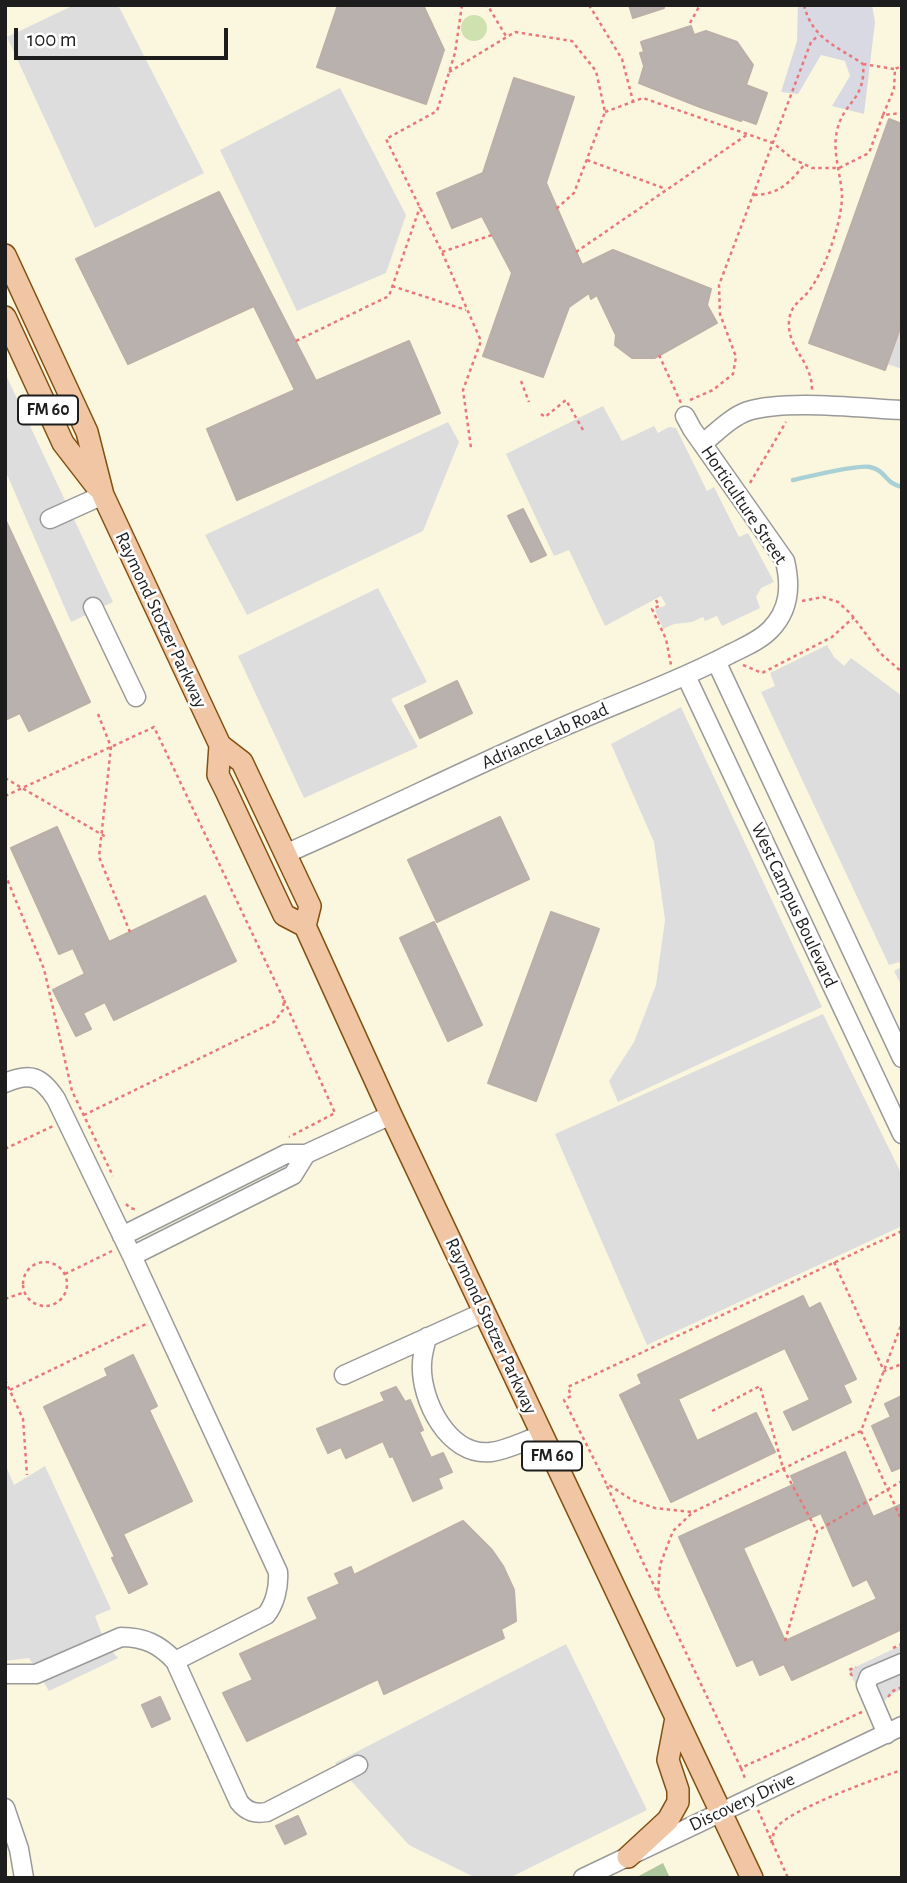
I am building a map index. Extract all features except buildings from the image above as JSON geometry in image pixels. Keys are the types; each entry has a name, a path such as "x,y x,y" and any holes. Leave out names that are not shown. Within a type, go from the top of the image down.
{"main road":[{"name":"Raymond Stotzer Parkway","path":"5,255 88,432 103,495 220,745 242,762 310,906 305,926"},
{"name":"Raymond Stotzer Parkway","path":"5,317 63,443 103,495"},
{"path":"21,351 45,340"},
{"name":"Raymond Stotzer Parkway","path":"220,745 218,775 284,915 305,926 391,1115 752,1878"},
{"path":"226,792 248,807 268,848 285,854"},
{"path":"628,1857 668,1820 678,1802 678,1790 668,1760 676,1718"}],"street":[{"path":"703,443 746,412 770,407 902,410"},
{"name":"Horticulture Street","path":"684,416 785,561 798,603"},
{"path":"51,519 103,495"},
{"name":"Adriance Lab Road","path":"285,854 679,671 716,661 764,636 798,603"},
{"path":"93,607 136,697"},
{"name":"West Campus Boulevard","path":"716,661 902,1058"},
{"name":"West Campus Boulevard","path":"679,671 902,1134"},
{"path":"5,1083 20,1077 42,1081 56,1099 127,1245 278,1572 273,1605 266,1615 175,1661"},
{"path":"127,1245 293,1174 306,1154 391,1115"},
{"path":"344,1375 484,1312"},
{"path":"427,1337 422,1364 424,1387 438,1420 457,1443 489,1452 542,1435"},
{"path":"5,1674 36,1674 121,1637 146,1640 165,1651 175,1661 239,1802 250,1812 257,1814 267,1812 358,1765"},
{"path":"894,1730 866,1685 870,1677 897,1656"},
{"name":"Discovery Drive","path":"583,1878 894,1730"},
{"path":"5,1808 19,1849 24,1878"}],"path":[{"path":"462,5 455,53 437,111 386,139 442,252 481,341 463,390 471,448"},
{"path":"477,5 488,6 506,36"},
{"path":"589,5 622,59 634,101"},
{"path":"690,23 701,5"},
{"path":"804,5 808,20 834,47 863,64 895,69 902,66"},
{"path":"449,72 514,32 572,41 596,71 605,111 575,193 556,209"},
{"path":"659,355 682,404 713,390 733,374 736,357 720,314 719,285 811,42 819,34"},
{"path":"748,486 789,418 809,406 812,386 807,364 790,341 789,319 796,301 809,290 819,272 834,235 842,198 835,136 840,116 855,101 863,81 863,64"},
{"path":"605,111 643,98 773,143 793,159 813,168 839,168 869,153 894,89 895,69"},
{"path":"883,115 902,113"},
{"path":"576,252 748,134"},
{"path":"587,160 668,189"},
{"path":"753,195 769,195 789,184 805,164"},
{"path":"296,341 389,296 420,207"},
{"path":"442,252 492,235"},
{"path":"392,286 468,311"},
{"path":"521,381 528,402"},
{"path":"541,414 545,417 566,400 583,430"},
{"path":"798,603 813,597 830,598 854,617 880,653 902,672"},
{"path":"656,600 659,606 652,609 679,671"},
{"path":"743,665 762,673 832,637 854,617"},
{"path":"98,714 111,747 99,857 130,932"},
{"path":"5,796 154,727 335,1113 285,1139"},
{"path":"5,778 106,837"},
{"path":"5,874 44,969 72,1091 115,1182"},
{"path":"5,1149 274,1022 282,1010 284,1000"},
{"path":"121,1194 130,1208 144,1208"},
{"path":"788,1878 741,1768 564,1399 571,1396 568,1387 902,1231"},
{"path":"65,1274 127,1245"},
{"path":"39,1262 54,1263 65,1274 67,1281 64,1295 54,1304 40,1305 25,1293 24,1278 27,1271 39,1262"},
{"path":"834,1262 884,1371"},
{"path":"5,1299 25,1293"},
{"path":"10,1390 159,1318"},
{"path":"658,1594 660,1566 673,1531 693,1512 861,1431 902,1323"},
{"path":"884,1371 902,1364"},
{"path":"5,1380 23,1419 27,1475"},
{"path":"712,1411 760,1386 783,1468 817,1531"},
{"path":"861,1431 902,1521"},
{"path":"785,1641 817,1531 902,1481"},
{"path":"606,1483 632,1500 655,1508 693,1512"},
{"path":"897,1656 902,1644"},
{"path":"853,1680 849,1670 860,1665"},
{"path":"741,1768 866,1710"},
{"path":"771,1843 775,1829 787,1818 865,1783 902,1770"}],"shaded area":[{"path":"5,5 902,5 902,1878 5,1878"},
{"path":"74,5 118,5 204,173 95,228 7,37"},
{"path":"798,5 872,5 875,22 864,114 832,106 850,76 845,61 821,55 798,94 781,92 797,41"},
{"path":"340,88 406,215 386,273 297,311 220,150"},
{"path":"902,323 902,369 887,364"},
{"path":"5,373 113,602 71,622 5,470"},
{"path":"603,406 622,441 654,426 658,433 669,427 676,428 707,491 714,487 739,537 748,533 774,582 761,588 756,597 760,608 722,626 717,616 705,621 703,617 663,629 655,610 666,605 661,596 605,626 569,550 554,556 506,454"},
{"path":"448,422 459,442 423,531 247,615 205,535"},
{"path":"378,588 427,682 391,699 418,747 304,798 238,656"},
{"path":"827,645 834,657 844,666 851,658 902,696 902,987 894,971 901,967 899,962 889,965 761,692 775,686 770,673"},
{"path":"681,707 822,1007 618,1102 609,1081 634,1042 656,985 665,920 654,842 611,744"},
{"path":"823,1014 902,1175 902,1226 647,1345 555,1134"},
{"path":"5,1464 14,1485 45,1466 111,1609 95,1616 105,1643 118,1658 49,1691 29,1658 5,1661"},
{"path":"566,1644 647,1810 509,1878 476,1878 409,1845 335,1763"},
{"path":"902,1645 902,1689 890,1695 870,1716 849,1670"}],"green space":[{"path":"474,15 483,19 487,28 483,37 474,41 465,37 461,28 465,19"},
{"path":"663,1863 670,1878 635,1878"}],"waterway":[{"path":"793,480 844,469 870,467 902,487"}]}
